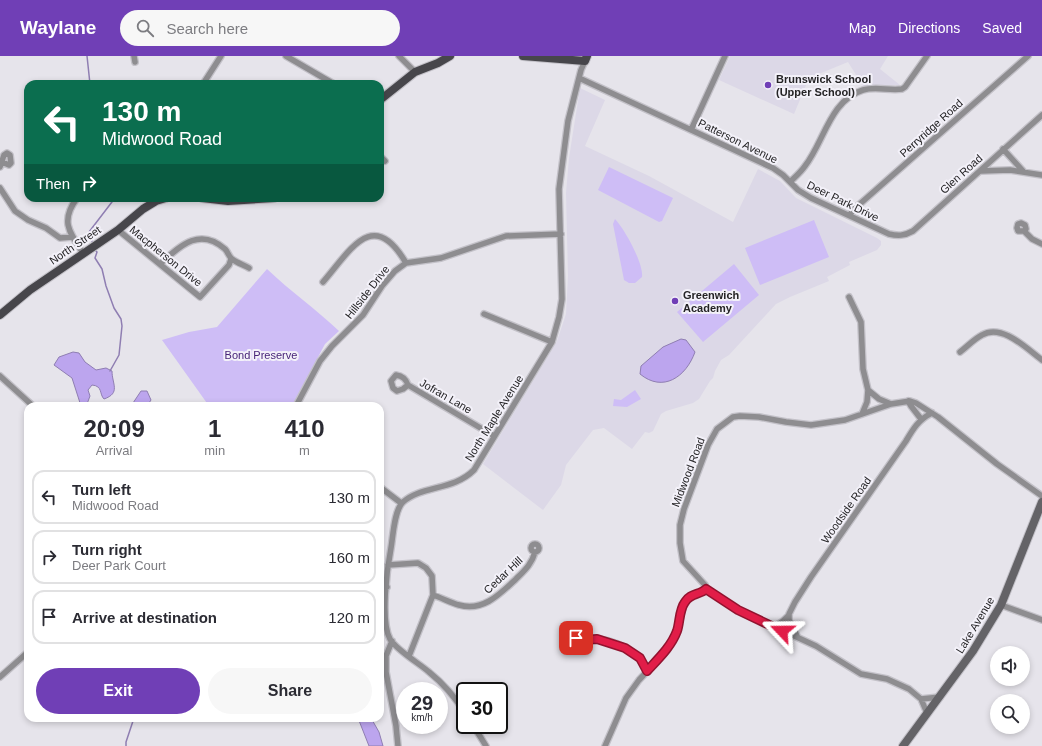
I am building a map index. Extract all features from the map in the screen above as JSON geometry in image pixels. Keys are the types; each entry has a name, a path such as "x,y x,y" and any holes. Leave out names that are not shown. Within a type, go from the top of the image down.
{"main road":[{"path":"384,97 415,72 438,63 450,56"},
{"path":"523,56 586,58"},
{"name":"North Street","path":"0,315 30,290 118,230 143,209 154,202"},
{"name":"Lake Avenue","path":"903,746 973,651 1001,605 1042,502"}],"street":[{"path":"206,80 221,56"},
{"path":"286,56 327,80"},
{"path":"399,56 415,72"},
{"path":"691,130 725,56"},
{"path":"790,182 805,167 839,106 850,95 870,88 902,89 927,56"},
{"name":"Perryridge Road","path":"850,215 1028,56"},
{"name":"North Maple Avenue","path":"401,503 412,496 458,482 467,477 474,470 552,342 562,299 559,189 568,121 579,78 586,58"},
{"name":"Patterson Avenue","path":"579,78 772,168 783,175 790,182"},
{"name":"Glen Road","path":"889,234 900,236 912,231 1042,115"},
{"path":"1003,149 1023,171"},
{"path":"981,171 1010,170 1042,175"},
{"name":"Deer Park Drive","path":"790,182 806,196 889,234"},
{"path":"0,188 10,206 20,214 46,228 60,238 72,237"},
{"path":"74,202 71,207 68,229 83,253"},
{"name":"Macpherson Drive","path":"118,230 200,297 229,265 231,259"},
{"path":"1024,231 1032,239 1042,244"},
{"name":"Hillside Drive","path":"298,402 320,361 332,346 363,316 382,286 395,271 406,263 441,258 506,236 561,234"},
{"path":"324,282 358,242 366,236 375,235 386,239 400,252 406,263"},
{"path":"160,264 177,249 191,240 215,242 226,250 231,259 249,268"},
{"path":"849,297 861,322 863,369 868,390 867,402 862,414"},
{"path":"484,314 552,342"},
{"path":"960,352 982,335 997,331 1006,334 1042,360"},
{"path":"0,376 29,402"},
{"name":"Jofran Lane","path":"408,385 494,436"},
{"path":"868,390 879,399 891,404"},
{"path":"908,401 916,403 932,413 996,464 1042,496"},
{"path":"908,401 921,419"},
{"name":"Midwood Road","path":"908,401 891,404 845,420 811,425 740,416 727,421 717,429 708,445 684,509 680,530 681,554 683,561 705,585 706,589 738,610 797,636 861,674 887,679 908,689 921,699"},
{"name":"Woodside Road","path":"774,627 783,621 789,614 810,577 921,419 932,413"},
{"path":"384,490 401,503 397,512 388,565 386,626 392,642 450,691 456,700"},
{"name":"Cedar Hill","path":"434,595 460,606 475,606 487,603 503,592 529,566 535,552"},
{"path":"388,565 418,563 426,568 432,576 434,595 410,656"},
{"path":"605,746 622,705 647,671 668,649 676,633 685,601 692,595 706,589"},
{"path":"1001,605 1042,620"},
{"path":"789,614 789,620 797,636"},
{"path":"584,640 597,639 625,648 640,658 647,671"},
{"path":"392,642 386,656 386,672 396,726 398,746"},
{"path":"0,677 24,656"},
{"path":"927,713 921,699 940,697"},
{"path":"479,734 486,746"}],"shaded area":[{"name":"Brunswick School (Upper School)","path":"730,56 888,56 880,69 900,85 863,86 848,62 809,78 794,114 719,80"},
{"name":"Greenwich Academy","path":"580,88 605,100 585,146 649,176 733,222 758,169 780,181 796,198 877,238 881,241 881,245 877,250 849,262 850,265 827,277 829,281 776,304 729,355 721,360 713,378 699,399 693,403 666,411 661,414 653,431 649,433 645,432 632,449 604,428 593,430 566,465 561,485 543,510 483,464 557,341 566,314 568,276 566,193 569,158"},
{"path":"681,339 686,340 695,352 686,369 680,375 673,380 657,382 649,380 640,374 641,366 663,347"},
{"path":"73,352 79,353 85,362 96,370 106,368 112,371 114,391 109,397 104,399 98,387 92,385 88,390 90,396 88,402 80,402 72,378 54,365 59,357"},
{"path":"141,391 147,391 151,400 150,402 134,402"},
{"path":"360,722 373,722 379,732 383,746 369,746"}],"green space":[{"path":"609,167 673,198 662,221 659,222 598,190"},
{"path":"615,219 628,238 640,264 642,277 635,283 629,283 624,280 613,224"},
{"path":"814,220 829,257 760,285 745,248"},
{"path":"734,264 759,295 703,342 677,312"},
{"name":"Bond Preserve","path":"267,269 339,331 325,344 294,402 206,402 162,340 189,332 217,327"},
{"path":"635,390 641,399 627,407 613,406 614,399 621,400"}],"waterway":[{"path":"87,56 90,80"},
{"path":"93,244 89,232 112,202"},
{"path":"95,250 97,252 95,258 102,269 106,286 114,308 121,319 122,326 119,355 110,371"},
{"path":"126,746 133,722"}],"place":[{"name":"Brunswick School (Upper School)","path":"768,85"},
{"name":"Greenwich Academy","path":"675,301"}],"route":[{"path":"576,638 584,640 597,639 625,648 640,658 647,671 668,649 676,633 685,601 692,595 706,589 738,610 782,631"}]}
